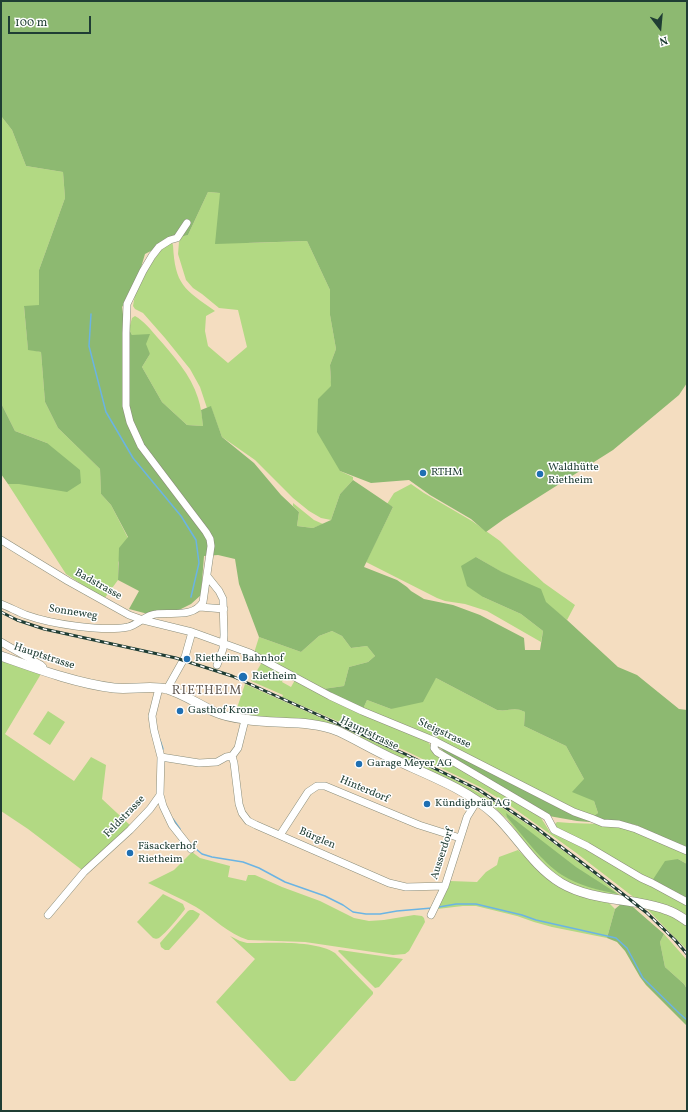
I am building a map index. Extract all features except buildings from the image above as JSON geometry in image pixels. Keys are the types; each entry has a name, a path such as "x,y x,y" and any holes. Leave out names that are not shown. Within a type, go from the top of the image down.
{"main road":[{"name":"Hauptstrasse","path":"1,656 42,670 100,686 117,689 163,689 182,695 215,712 246,720 316,725 340,732 380,753 431,776 477,801 495,815 545,871 560,882 575,890 590,894 649,905 667,910 687,921"}],"street":[{"path":"187,223 177,238 170,240 159,247 152,256 127,304 126,406 130,422 141,446 210,539 211,546 204,597 200,607 224,609"},
{"name":"Badstrasse","path":"1,540 68,581 129,614 143,620 192,632"},
{"path":"207,576 221,594 224,609 223,643 217,665"},
{"name":"Sonneweg","path":"1,604 27,615 51,621 82,627 114,629 129,627 154,614 189,612 200,607"},
{"name":"Steigstrasse","path":"192,632 250,653 330,696 435,741 574,812 603,823 619,824 636,829 687,851"},
{"name":"Feldstrasse","path":"48,915 84,872 150,809 160,796 161,757 152,716 163,689 185,656 192,632"},
{"path":"1,642 42,665 42,670"},
{"path":"161,757 199,763 217,762 232,756 238,748 246,720"},
{"path":"435,741 434,748 437,752 547,817 554,830 587,846 641,878 687,902"},
{"name":"Bürglen","path":"232,756 239,804 242,813 248,821 389,883 406,887 445,886"},
{"name":"Hinterdorf","path":"280,835 308,792 317,786 325,786 418,825 460,838"},
{"path":"160,796 172,825 191,849"},
{"name":"Ausserdorf","path":"431,915 445,886 467,817 477,801"}],"green space":[{"path":"1,1 687,1 687,383 679,395 613,450 486,532 471,519 430,495 409,480 371,483 340,471 317,432 318,399 331,386 330,365 336,349 330,315 330,290 307,241 215,244 220,193 208,192 188,235 176,238 145,254 135,288 122,307 125,330 129,329 132,335 150,334 146,344 150,354 142,367 162,402 187,425 203,426 201,410 211,406 222,437 254,463 281,495 299,512 297,526 313,528 331,520 340,494 353,480 393,507 364,567 397,580 424,599 453,605 480,615 524,638 525,650 540,650 543,631 521,614 483,597 467,586 461,566 476,557 502,572 541,589 546,602 618,667 637,675 679,709 687,710 687,848 636,825 618,821 603,820 590,822 549,816 444,752 436,744 589,819 598,813 594,801 572,792 584,779 566,746 524,726 525,712 521,710 497,710 436,678 423,702 391,709 367,700 363,709 323,689 344,686 349,667 368,662 375,656 367,646 351,648 342,636 332,631 319,636 301,652 259,637 239,584 235,559 218,555 204,556 201,595 191,604 175,612 148,614 129,609 139,591 118,580 119,548 128,537 111,505 101,494 100,469 58,428 45,402 41,352 28,350 24,306 39,305 39,270 65,198 63,172 26,166 12,130 1,116"},
{"path":"1,116 12,130 26,166 63,172 65,198 39,270 39,306 24,307 28,349 41,352 45,402 58,428 100,469 101,494 111,505 128,538 118,563 118,580 104,599 66,574 8,484 19,484 47,443 15,431 1,403"},
{"path":"208,192 220,193 249,243 307,241 330,290 330,315 336,349 330,365 330,372 340,471 353,477 353,480 340,494 331,520 321,518 309,511 293,498 255,460 222,437 211,407 207,408 200,387 190,369 143,313 135,309 133,306 135,294 145,272 156,257 158,251 169,243 172,243 176,269 183,285 215,311 206,316 205,331 208,346 228,363 247,347 238,310 219,308 193,288 186,280 178,254 179,242 182,236 188,235"},
{"path":"135,316 150,329 175,358 191,381 201,408 203,426 187,425 162,402 142,367 150,354 132,335 129,329 132,318"},
{"path":"1,403 15,431 47,443 80,470 81,483 67,492 19,484 8,484 1,474"},
{"path":"411,484 472,521 500,541 544,583 575,605 567,620 523,586 476,557 483,597 521,614 543,631 541,642 487,611 465,604 445,601 437,598 366,562 393,507 387,504 394,493"},
{"path":"293,503 314,520 323,524 313,528 297,526 299,512 293,506"},
{"path":"332,631 342,636 351,648 367,646 375,656 368,662 349,667 344,686 323,689 254,653 259,637 301,652 319,636"},
{"path":"1,660 41,674 5,734 74,781 91,757 106,765 102,799 131,826 82,870 28,829 1,811"},
{"path":"262,662 285,674 282,682 291,687 295,680 424,738 433,748 535,813 541,818 550,832 565,837 687,905 687,916 636,899 575,852 508,804 480,787 406,751 282,697 283,695 251,681"},
{"path":"436,678 497,710 517,709 525,712 524,726 566,746 584,779 598,813 589,819 427,734 363,709 367,700 391,709"},
{"path":"245,684 408,757 481,794 533,828 622,897 592,891 576,886 559,878 546,867 507,819 480,797 459,785 331,725 255,716 236,711"},
{"path":"48,711 65,722 50,745 33,734"},
{"path":"506,813 576,867 618,894 582,885 555,870 533,848 507,817"},
{"path":"557,822 600,824 638,831 687,853 687,864 678,859 652,881 557,828 555,824"},
{"path":"518,850 543,874 607,901 615,909 607,938 552,927 517,916 476,906 437,909 450,881 477,882 486,872 497,865 499,857"},
{"path":"192,852 200,858 230,866 228,877 246,881 248,875 255,875 320,901 354,918 369,921 414,915 422,916 425,922 409,951 405,954 393,955 305,942 248,940 234,934 196,907 148,883 174,870"},
{"path":"678,859 687,864 687,900 652,881 665,861"},
{"path":"163,894 183,904 185,909 165,933 156,939 153,938 137,922"},
{"path":"622,903 633,907 664,934 660,942 665,967 684,984 687,989 687,1026 646,985 625,951 617,942 607,938 615,909"},
{"path":"646,908 671,915 687,925 687,950"},
{"path":"190,910 200,914 198,918 169,950 165,950 161,947 160,943"},
{"path":"664,934 687,960 687,989 684,984 665,967 660,942"},
{"path":"230,936 247,943 293,943 317,946 327,949 335,953 373,992 373,994 295,1081 290,1081 216,1002 255,959"},
{"path":"338,951 403,959 379,987 375,988"}],"waterway":[{"path":"91,314 89,346 106,412 133,458 181,516 196,540 199,563 191,597"},
{"path":"160,740 163,749"},
{"path":"173,819 180,829"},
{"path":"192,844 202,854 243,862 259,868 285,882 325,896 353,912 380,914 432,908"},
{"path":"439,907 456,904 476,904 522,915 536,920 616,938 627,948 643,978 687,1020"}],"railway":[{"path":"1,612 17,620 44,629 176,658 232,676 405,754 479,790 535,827 647,913 687,954"}],"place":[{"name":"RTHM","path":"423,473"},
{"name":"Waldhütte Rietheim","path":"540,474"},
{"name":"Rietheim Bahnhof","path":"187,659"},
{"name":"Rietheim","path":"243,677"},
{"name":"Gasthof Krone","path":"180,711"},
{"name":"Garage Meyer AG","path":"359,764"},
{"name":"Kündigbräu AG","path":"427,804"},
{"name":"Fäsackerhof Rietheim","path":"130,853"}],"district":[{"name":"RIETHEIM","path":"207,692"}]}
